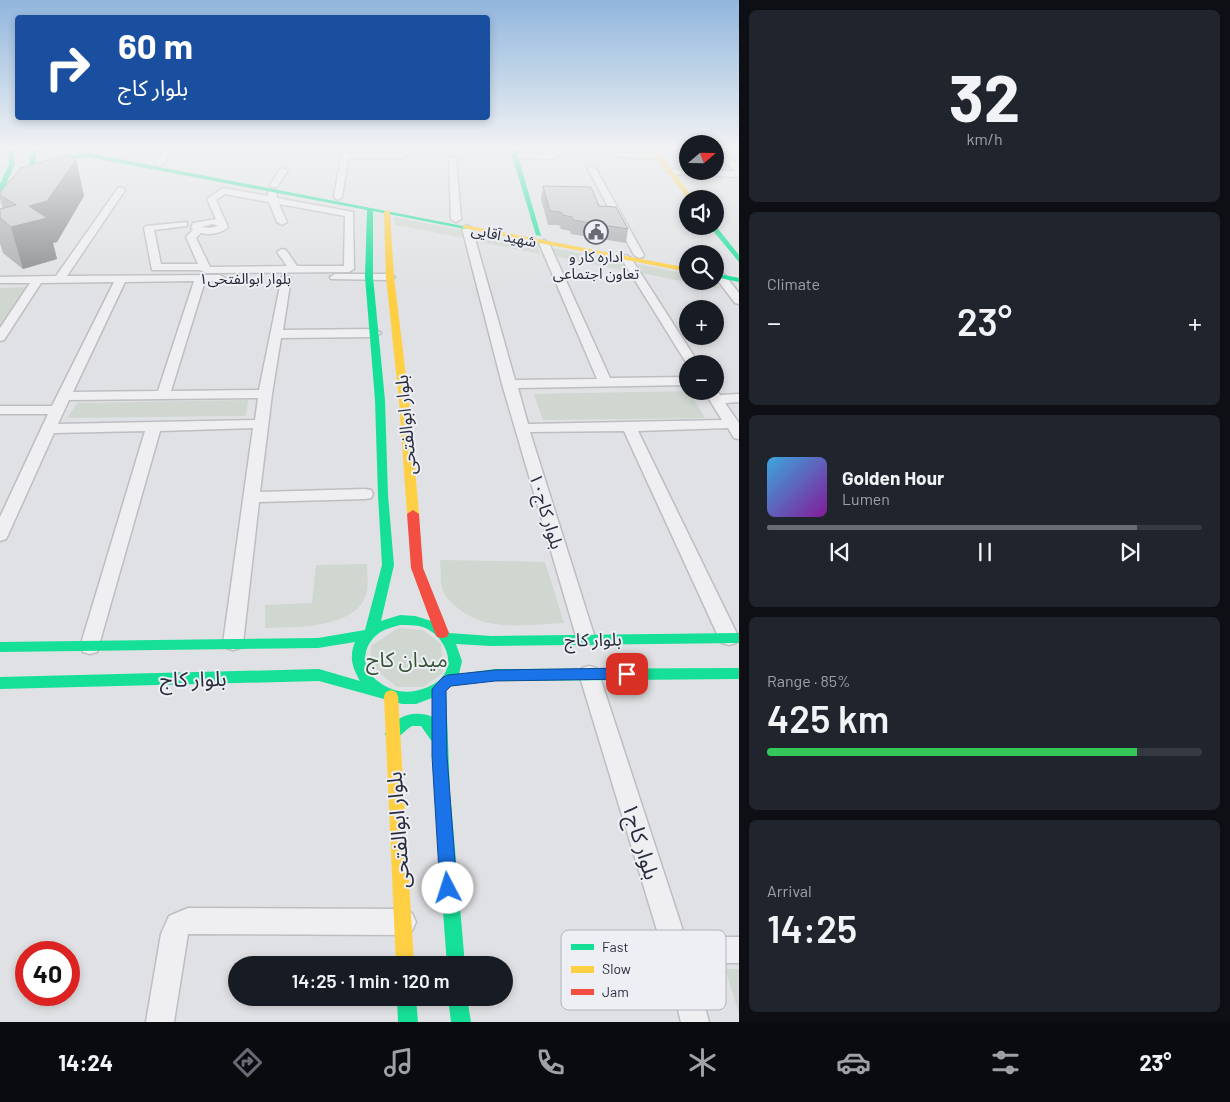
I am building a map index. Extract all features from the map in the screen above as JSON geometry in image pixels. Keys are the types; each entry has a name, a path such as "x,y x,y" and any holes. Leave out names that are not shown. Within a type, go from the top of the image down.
{"street":[{"path":"0,218 19,194"},
{"path":"59,280 118,194"},
{"path":"163,395 201,270 191,237 199,230 196,228 196,225 200,222 214,221 223,224 211,199 220,194"},
{"path":"274,194 282,222"},
{"path":"279,194 350,214 349,269 290,274"},
{"name":"شهید آقایی","path":"283,194 467,228 639,255 679,263"},
{"name":"شهید آقایی","path":"295,194 338,197 456,219 679,268"},
{"path":"454,194 456,219"},
{"path":"527,194 541,239 605,382"},
{"path":"605,194 639,255"},
{"name":"بلوار ابوالفتحی","path":"368,632 388,565 383,495 380,400 369,277 370,209"},
{"name":"بلوار ابوالفتحی","path":"387,212 390,277 404,401 417,568 444,636"},
{"path":"156,268 149,228 184,224"},
{"name":"بلوار کاج۱۰","path":"467,228 509,384 584,638"},
{"path":"718,235 731,256"},
{"path":"233,643 263,409 276,334 290,274 282,252"},
{"path":"626,258 687,355"},
{"path":"66,269 156,268 201,270 235,261"},
{"name":"بلوار ابوالفتحی۱","path":"121,279 201,270 369,277"},
{"path":"724,274 739,274"},
{"path":"724,276 739,280"},
{"path":"369,277 390,277"},
{"path":"0,280 121,279 48,429 0,535"},
{"path":"0,337 37,280"},
{"path":"724,283 739,301"},
{"path":"276,334 375,333"},
{"path":"509,384 679,381"},
{"path":"64,396 163,395 263,409"},
{"path":"724,396 739,398"},
{"path":"380,400 404,401"},
{"path":"716,400 735,429"},
{"path":"48,429 154,426 263,409"},
{"path":"0,410 57,410"},
{"path":"90,647 154,426"},
{"path":"629,427 734,638"},
{"path":"522,428 629,427 735,429"},
{"path":"253,497 365,494"},
{"path":"388,565 392,579 397,582"},
{"path":"412,580 417,568"},
{"path":"443,685 425,695 408,698 387,694 367,681 357,666 356,655 359,645 368,632 385,623 400,620 430,625 444,636 452,646 455,664 443,685 438,738 443,830 455,956"},
{"name":"بلوار کاج","path":"0,647 318,643 368,632"},
{"name":"بلوار کاج","path":"444,636 491,641 584,638 734,638"},
{"path":"478,653 482,644 491,641"},
{"path":"318,643 331,644 338,652"},
{"path":"481,665 495,676"},
{"path":"319,675 337,668"},
{"name":"بلوار کاج","path":"443,685 495,676 739,673"},
{"name":"بلوار کاج۱","path":"589,674 670,930"},
{"name":"بلوار کاج","path":"0,683 319,675 387,694"},
{"name":"بلوار ابوالفتحی","path":"387,694 392,734 405,956"},
{"path":"392,734 403,720 415,717 428,721 438,738"},
{"path":"160,1022 174,934 178,925 188,920 403,922"},
{"path":"726,950 739,950"},
{"path":"407,1006 408,1022"},
{"path":"459,1006 461,1022"}],"green space":[{"path":"394,217 461,230 464,238 395,225"},
{"path":"479,234 537,245 540,254 480,242"},
{"path":"553,248 622,261 626,271 558,257"},
{"path":"638,264 679,272 679,281 642,273"},
{"path":"27,287 0,327 0,288"},
{"path":"679,391 679,400 694,400 705,418 543,420 534,394"},
{"path":"248,400 246,416 67,418 77,403"},
{"path":"440,560 545,562 564,623 510,625 496,624 471,617 454,605 444,594 441,584"},
{"path":"367,564 368,584 366,595 360,606 350,614 322,624 265,628 265,605 312,603 316,565"},
{"name":"میدان کاج","path":"398,628 423,630 441,644 443,673 423,687 397,687 370,666 371,646"},
{"path":"726,969 739,969 739,1013 726,972"}],"building":[{"path":"52,194 47,201 29,206 47,218 11,227 0,218 0,209 16,205 0,195"},
{"path":"545,194 594,194 599,206 616,207 628,229 573,220 572,217 563,215 561,212 550,211"}],"traffic: fast":[{"path":"0,218 19,194"},
{"path":"291,194 465,227"},
{"path":"526,194 539,235"},
{"path":"370,209 369,277 380,400 383,495 388,565 372,629"},
{"path":"719,235 739,260"},
{"path":"724,277 739,280"},
{"path":"400,620 423,623 437,629 447,640 454,654 454,669 447,681 437,689 416,698 402,698 388,694 366,678 359,667 358,655 361,643 375,629 400,620"},
{"path":"0,647 318,643 365,635"},
{"path":"447,638 491,641 739,638"},
{"path":"448,681 495,675 739,673"},
{"path":"0,683 319,675 383,693"},
{"path":"439,689 442,792 455,956"},
{"path":"392,734 403,723 416,719 427,721 438,738"},
{"path":"407,1006 408,1022"},
{"path":"459,1006 461,1022"}],"traffic: slow":[{"path":"387,212 390,277 404,401 413,514"},
{"path":"465,227 679,268"},
{"path":"391,696 405,956"}],"traffic: jam":[{"path":"413,514 417,568 442,633"}],"place":[{"name":"اداره کار و تعاون اجتماعی","path":"596,232"}],"route":[{"path":"448,888 438,738 439,689 448,681 495,676 627,674"}]}
